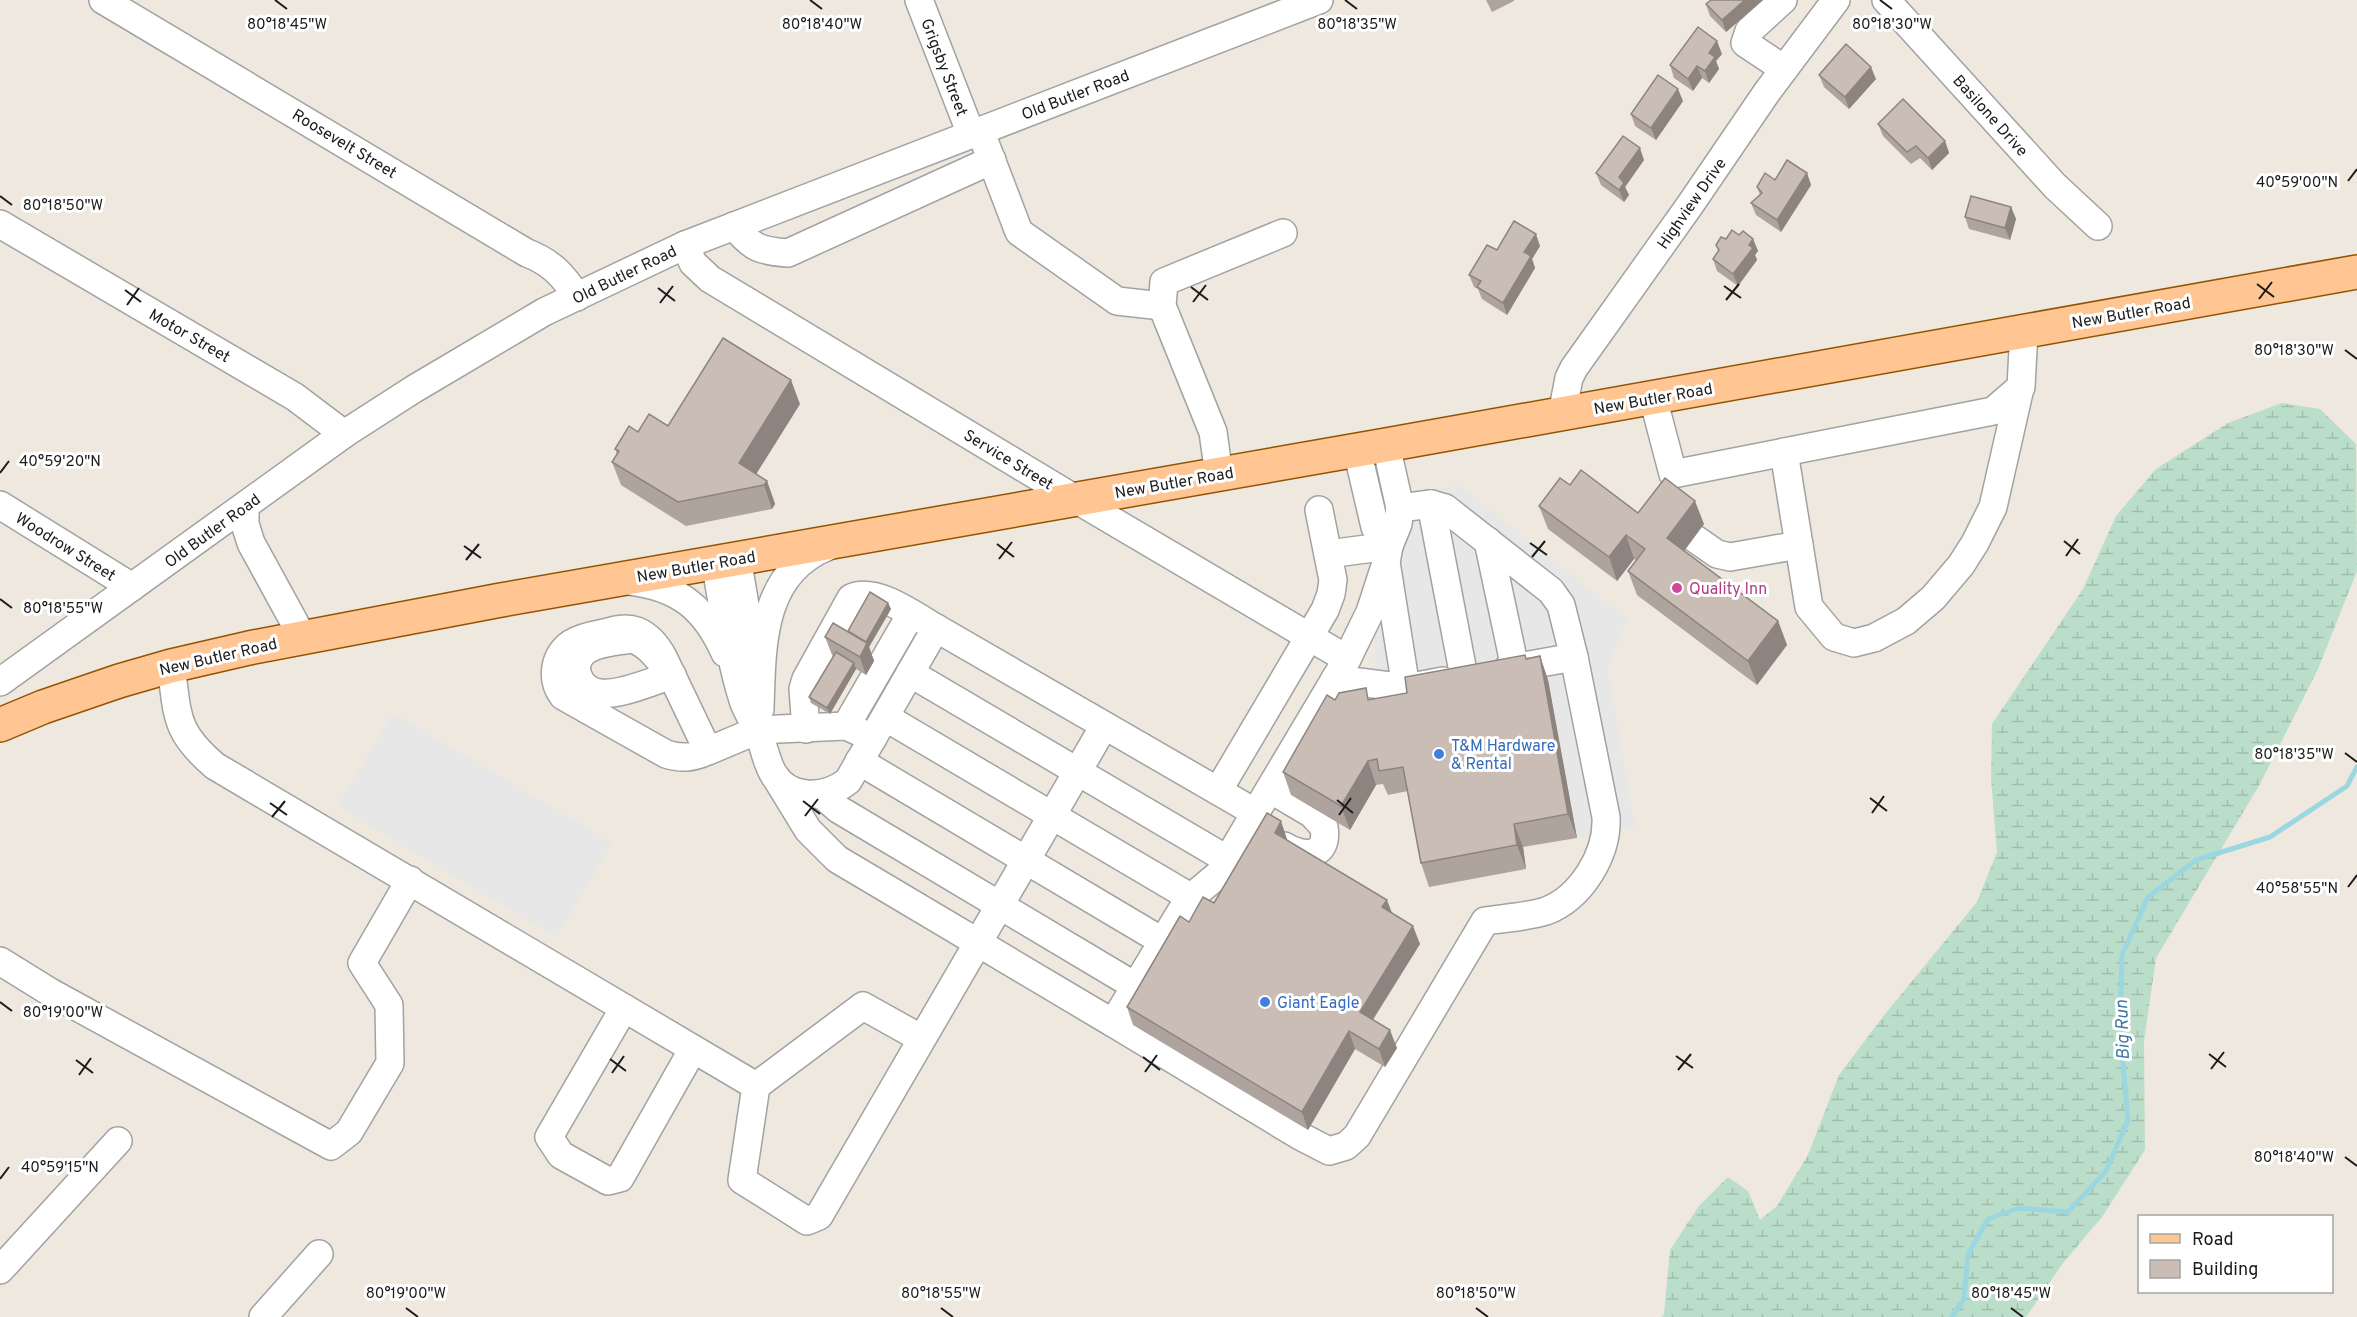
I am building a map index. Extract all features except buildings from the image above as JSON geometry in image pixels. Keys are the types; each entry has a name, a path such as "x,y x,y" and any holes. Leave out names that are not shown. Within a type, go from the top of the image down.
{"main road":[{"name":"New Butler Road","path":"0,725 54,703 171,666 303,638 605,581 1219,475 2357,272"}],"street":[{"name":"Roosevelt Street","path":"103,0 517,247 540,258 557,270 577,297"},
{"name":"Grigsby Street","path":"919,0 976,133 992,160 1019,232 1117,301 1162,306"},
{"name":"Old Butler Road","path":"0,682 344,434 478,349 544,312 685,245 1319,0"},
{"path":"1783,0 1749,32 1745,43 1784,69"},
{"name":"Basilone Drive","path":"1886,0 2055,186 2098,226"},
{"name":"Highview Drive","path":"1562,414 1569,378 1574,368 1784,69 1824,4"},
{"path":"734,226 748,244 767,252 788,253 992,160"},
{"name":"Motor Street","path":"0,224 295,397 344,434"},
{"path":"1219,475 1212,432 1162,306 1164,282 1283,233"},
{"name":"Service Street","path":"685,245 693,263 710,279 1309,637 1341,669"},
{"path":"1784,452 1809,607 1834,637 1854,643 1874,638 1906,621 1933,598 1961,565 1993,507 2020,388 2024,331"},
{"path":"1653,398 1668,484 1784,452 1994,411 2020,388"},
{"path":"1113,1023 1190,897 1211,883 1228,860 1264,831 1270,789 1341,669 1370,612 1398,524 1400,508 1372,448"},
{"path":"1372,448 1375,527 1387,555 1406,688"},
{"path":"726,560 759,685 759,720 768,763 802,821 824,848 837,859 1300,1136 1329,1151 1346,1146 1357,1136 1485,921 1544,911 1562,903 1586,879 1604,845 1607,831 1574,657 1561,605 1551,591 1445,508 1431,504 1400,508"},
{"path":"1431,504 1464,677"},
{"name":"Woodrow Street","path":"0,505 132,587"},
{"path":"245,506 245,524 251,543 303,638"},
{"path":"1218,791 1309,637 1331,594 1333,580 1319,510"},
{"path":"1694,538 1717,554 1730,557 1799,544"},
{"path":"759,720 762,648 768,615 778,591 792,570 804,559 820,549 845,540"},
{"path":"1488,541 1515,668"},
{"path":"1328,554 1387,555"},
{"path":"726,560 741,691"},
{"path":"605,581 630,581 663,587 694,606 708,622 721,645 750,718 806,729 846,726 879,727 1052,816 1190,897"},
{"path":"806,729 803,689 806,679 851,598 858,594 877,597 911,614 1218,791 1264,831 1301,854 1317,850 1322,844 1323,827 1312,814 1270,789"},
{"path":"846,726 911,614"},
{"path":"802,821 801,808 808,798 837,789 848,781 936,628"},
{"path":"708,751 656,645 639,632 617,630 574,642 559,657 555,677 557,688 563,696 666,754 678,758 690,758 708,751 759,720"},
{"path":"1341,669 1406,688 1574,657"},
{"path":"171,666 178,720 186,737 215,766 756,1086"},
{"path":"910,673 1228,860"},
{"path":"922,1039 863,1006 756,1086 742,1180 807,1221 819,1216 1027,860 1104,726"},
{"path":"859,761 1162,941"},
{"path":"775,776 796,792 818,795 1135,986"},
{"path":"0,961 50,992 331,1146 349,1132 390,1063 389,1005 362,963 410,880"},
{"path":"624,1008 549,1137 561,1155 608,1181 620,1178 693,1049"},
{"path":"0,1270 118,1141"},
{"path":"263,1317 319,1254"}],"green space":[{"path":"2282,403 2320,409 2356,444 2357,571 2318,669 2260,784 2156,958 2144,1041 2145,1150 2102,1217 2063,1263 2026,1317 1662,1317 1670,1250 1699,1206 1728,1177 1748,1191 1760,1220 1777,1206 1808,1155 1839,1075 1885,1014 1977,902 1997,852 1991,779 1992,724 2083,589 2116,516 2156,469 2228,423"}],"shaded area":[{"path":"1459,485 1627,619 1607,667 1635,827 1577,838 1548,680 1374,712 1375,624 1418,493"},
{"path":"393,713 612,843 556,937 337,806"}],"waterway":[{"name":"Big Run","path":"1952,1317 1964,1299 1968,1254 1988,1219 2019,1208 2068,1212 2106,1171 2128,1120 2120,1029 2122,955 2148,897 2196,860 2270,837 2347,786 2357,767"}],"place":[{"name":"Quality Inn","path":"1677,588"},
{"name":"T&M Hardware & Rental","path":"1439,754"},
{"name":"Giant Eagle","path":"1265,1002"}]}
